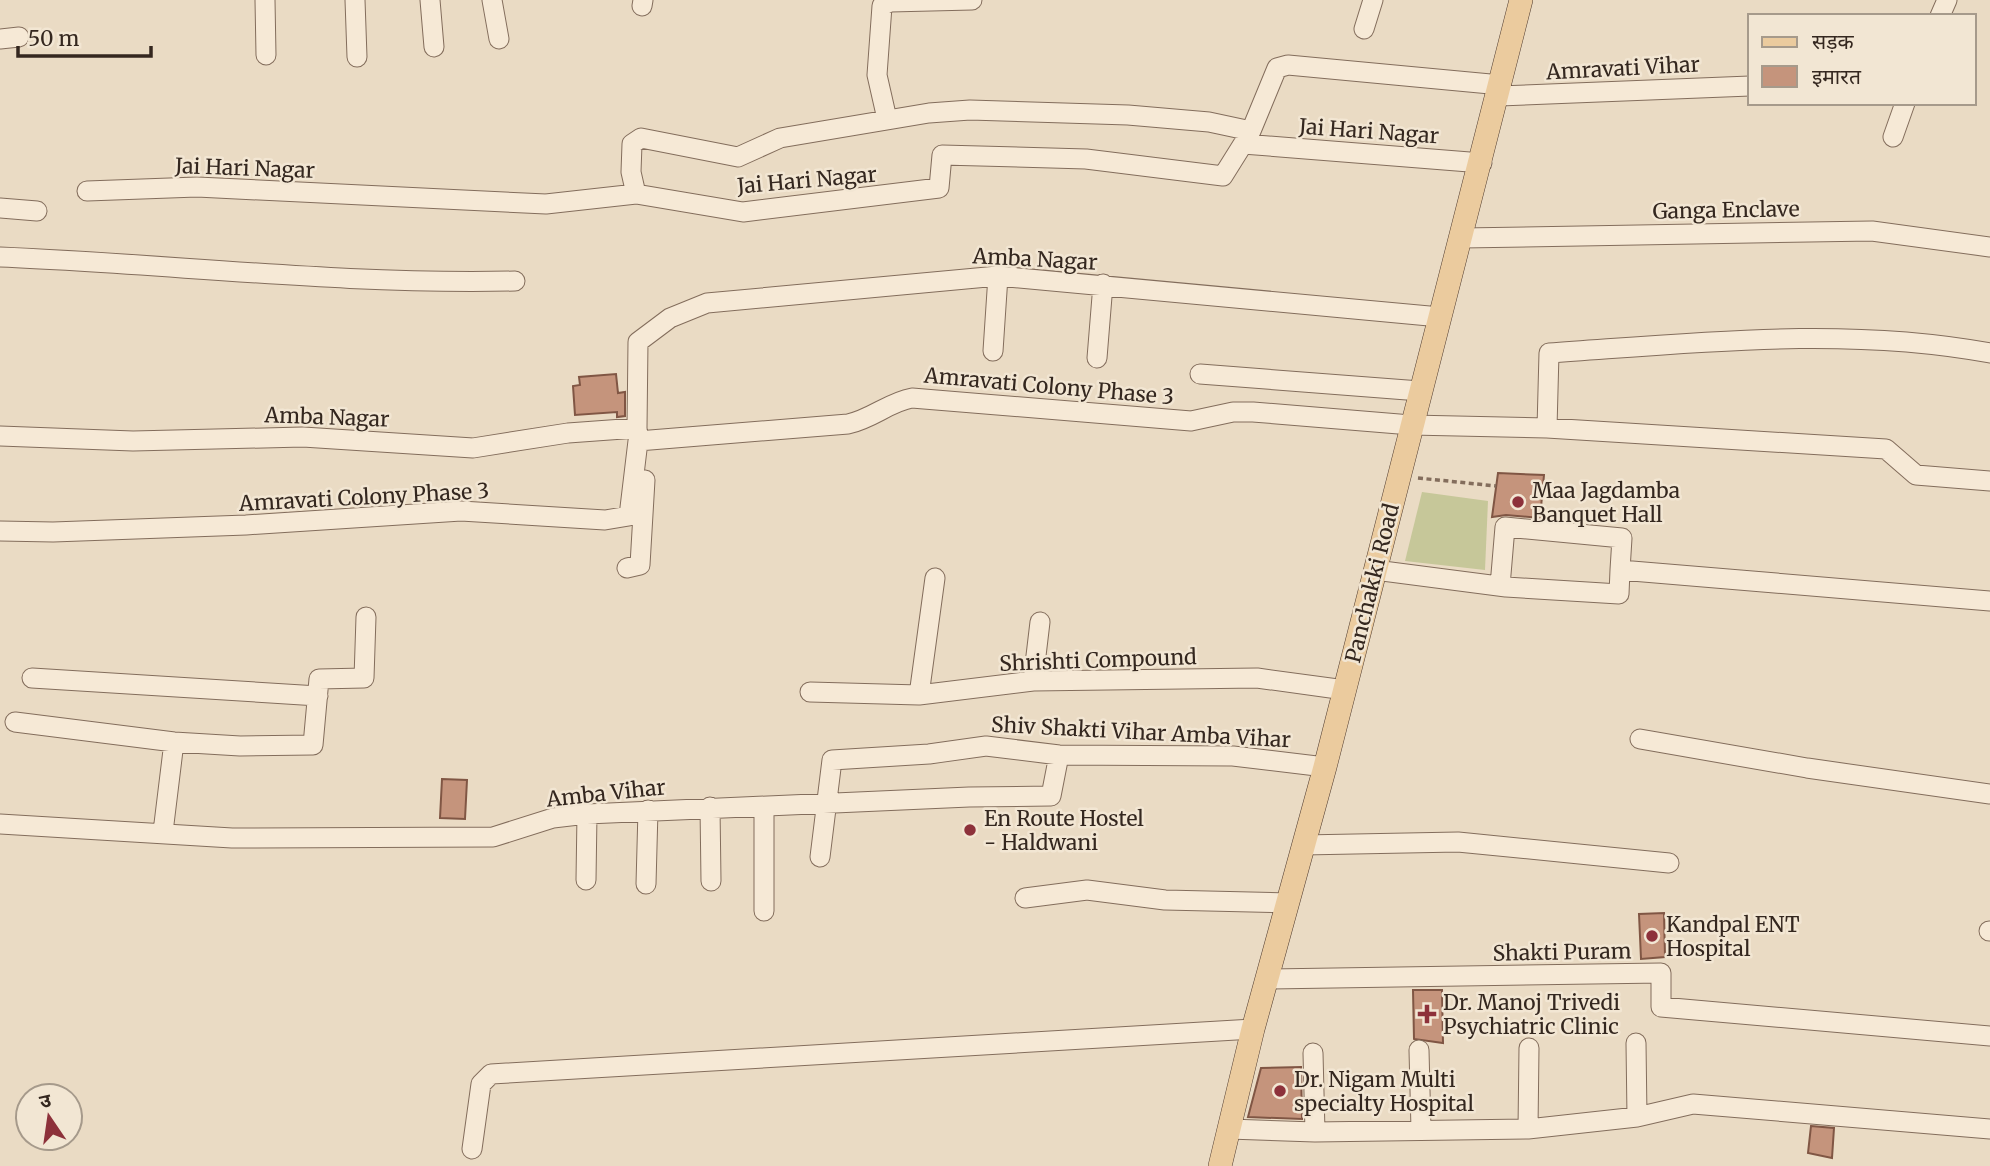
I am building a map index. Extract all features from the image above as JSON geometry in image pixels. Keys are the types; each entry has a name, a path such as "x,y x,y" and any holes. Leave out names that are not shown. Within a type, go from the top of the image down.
{"main road":[{"name":"Panchakki Road","path":"1220,1166 1252,1029 1325,767 1410,425 1482,163 1521,0"}],"street":[{"path":"265,0 266,55"},
{"path":"355,0 357,57"},
{"path":"430,0 433,47"},
{"path":"492,0 499,39"},
{"path":"887,119 877,75 881,6 890,2 972,0"},
{"path":"1364,30 1373,0"},
{"name":"Amravati Vihar","path":"1247,138 1277,68 1288,65 1500,90 1748,86"},
{"path":"1893,137 1904,105"},
{"path":"636,194 631,172 632,144 635,139 641,138 738,157 780,138 887,119 970,110 1128,115 1209,122 1247,138"},
{"name":"Jai Hari Nagar","path":"88,191 197,187 546,204 636,194 743,212 939,188 942,155 1086,159 1223,176 1247,138 1482,163"},
{"path":"0,208 37,211"},
{"name":"Ganga Enclave","path":"1462,238 1872,231 1990,247"},
{"path":"0,257 177,266 332,279 424,283 515,281"},
{"path":"993,351 998,276"},
{"name":"Amba Nagar","path":"0,436 133,441 303,437 473,447 568,433 638,434 638,342 670,318 707,303 998,276 1440,317"},
{"path":"1097,358 1103,284"},
{"path":"1546,428 1549,353 1850,337 1931,342 1990,353"},
{"path":"1200,374 1420,391"},
{"name":"Amravati Colony Phase 3","path":"0,531 53,533 246,525 461,511 605,520 629,516 638,434 848,424 864,421 901,400 912,398 1191,421 1233,412 1253,412 1410,425 1546,428 1886,449 1916,475 1990,481"},
{"path":"627,568 640,565 645,480 635,475"},
{"path":"1375,570 1500,586 1619,594 1622,538 1505,527 1500,586"},
{"path":"1620,570 1990,601"},
{"path":"919,695 935,578"},
{"path":"15,722 174,742 240,746 313,745 319,679 364,678 366,617"},
{"path":"1033,681 1040,622"},
{"name":"Shrishti Compound","path":"810,692 919,695 1033,681 1257,677 1345,690"},
{"path":"32,678 318,696"},
{"path":"1640,739 1807,768 1990,794"},
{"path":"163,832 174,742"},
{"name":"Shiv Shakti Vihar Amba Vihar","path":"827,804 832,760 929,754 986,746 1059,755 1233,755 1325,767"},
{"name":"Amba Vihar","path":"0,824 232,838 493,838 553,818 587,814 710,807 1051,796 1059,755"},
{"path":"820,857 827,804"},
{"path":"710,807 711,881"},
{"path":"764,807 764,911"},
{"path":"646,884 648,810"},
{"path":"586,880 587,814"},
{"path":"1303,845 1458,842 1668,863"},
{"path":"1025,898 1087,890 1165,900 1288,903"},
{"name":"Shakti Puram","path":"1267,979 1661,973 1661,1007 1990,1036"},
{"path":"472,1149 481,1084 491,1074 1252,1029"},
{"path":"1636,1043 1637,1116"},
{"path":"1528,1129 1529,1048"},
{"path":"1419,1050 1421,1130"},
{"path":"1313,1053 1315,1132"},
{"path":"1229,1129 1315,1132 1528,1129 1637,1116 1693,1104 1990,1129"}],"path":[{"path":"1398,476 1496,486"}],"green space":[{"path":"1422,492 1488,501 1485,570 1405,561"}],"building":[{"path":"616,374 618,393 625,392 625,416 617,417 617,412 575,415 573,386 580,385 579,377"},
{"name":"Maa Jagdamba Banquet Hall","path":"1498,473 1544,475 1540,518 1506,515 1492,517"},
{"path":"442,779 467,780 465,819 440,818"},
{"name":"Kandpal ENT Hospital","path":"1664,913 1665,957 1641,959 1639,914"},
{"path":"1413,990 1442,990 1443,1043 1414,1039"},
{"name":"Dr. Nigam Multi specialty Hospital","path":"1301,1067 1302,1119 1248,1117 1261,1068"},
{"path":"1811,1126 1834,1128 1832,1158 1808,1153"}],"place":[{"name":"Maa Jagdamba Banquet Hall","path":"1518,502"},
{"name":"En Route Hostel - Haldwani","path":"970,830"},
{"name":"Kandpal ENT Hospital","path":"1652,936"},
{"name":"Dr. Manoj Trivedi Psychiatric Clinic","path":"1427,1014"},
{"name":"Dr. Nigam Multi specialty Hospital","path":"1280,1091"}]}
